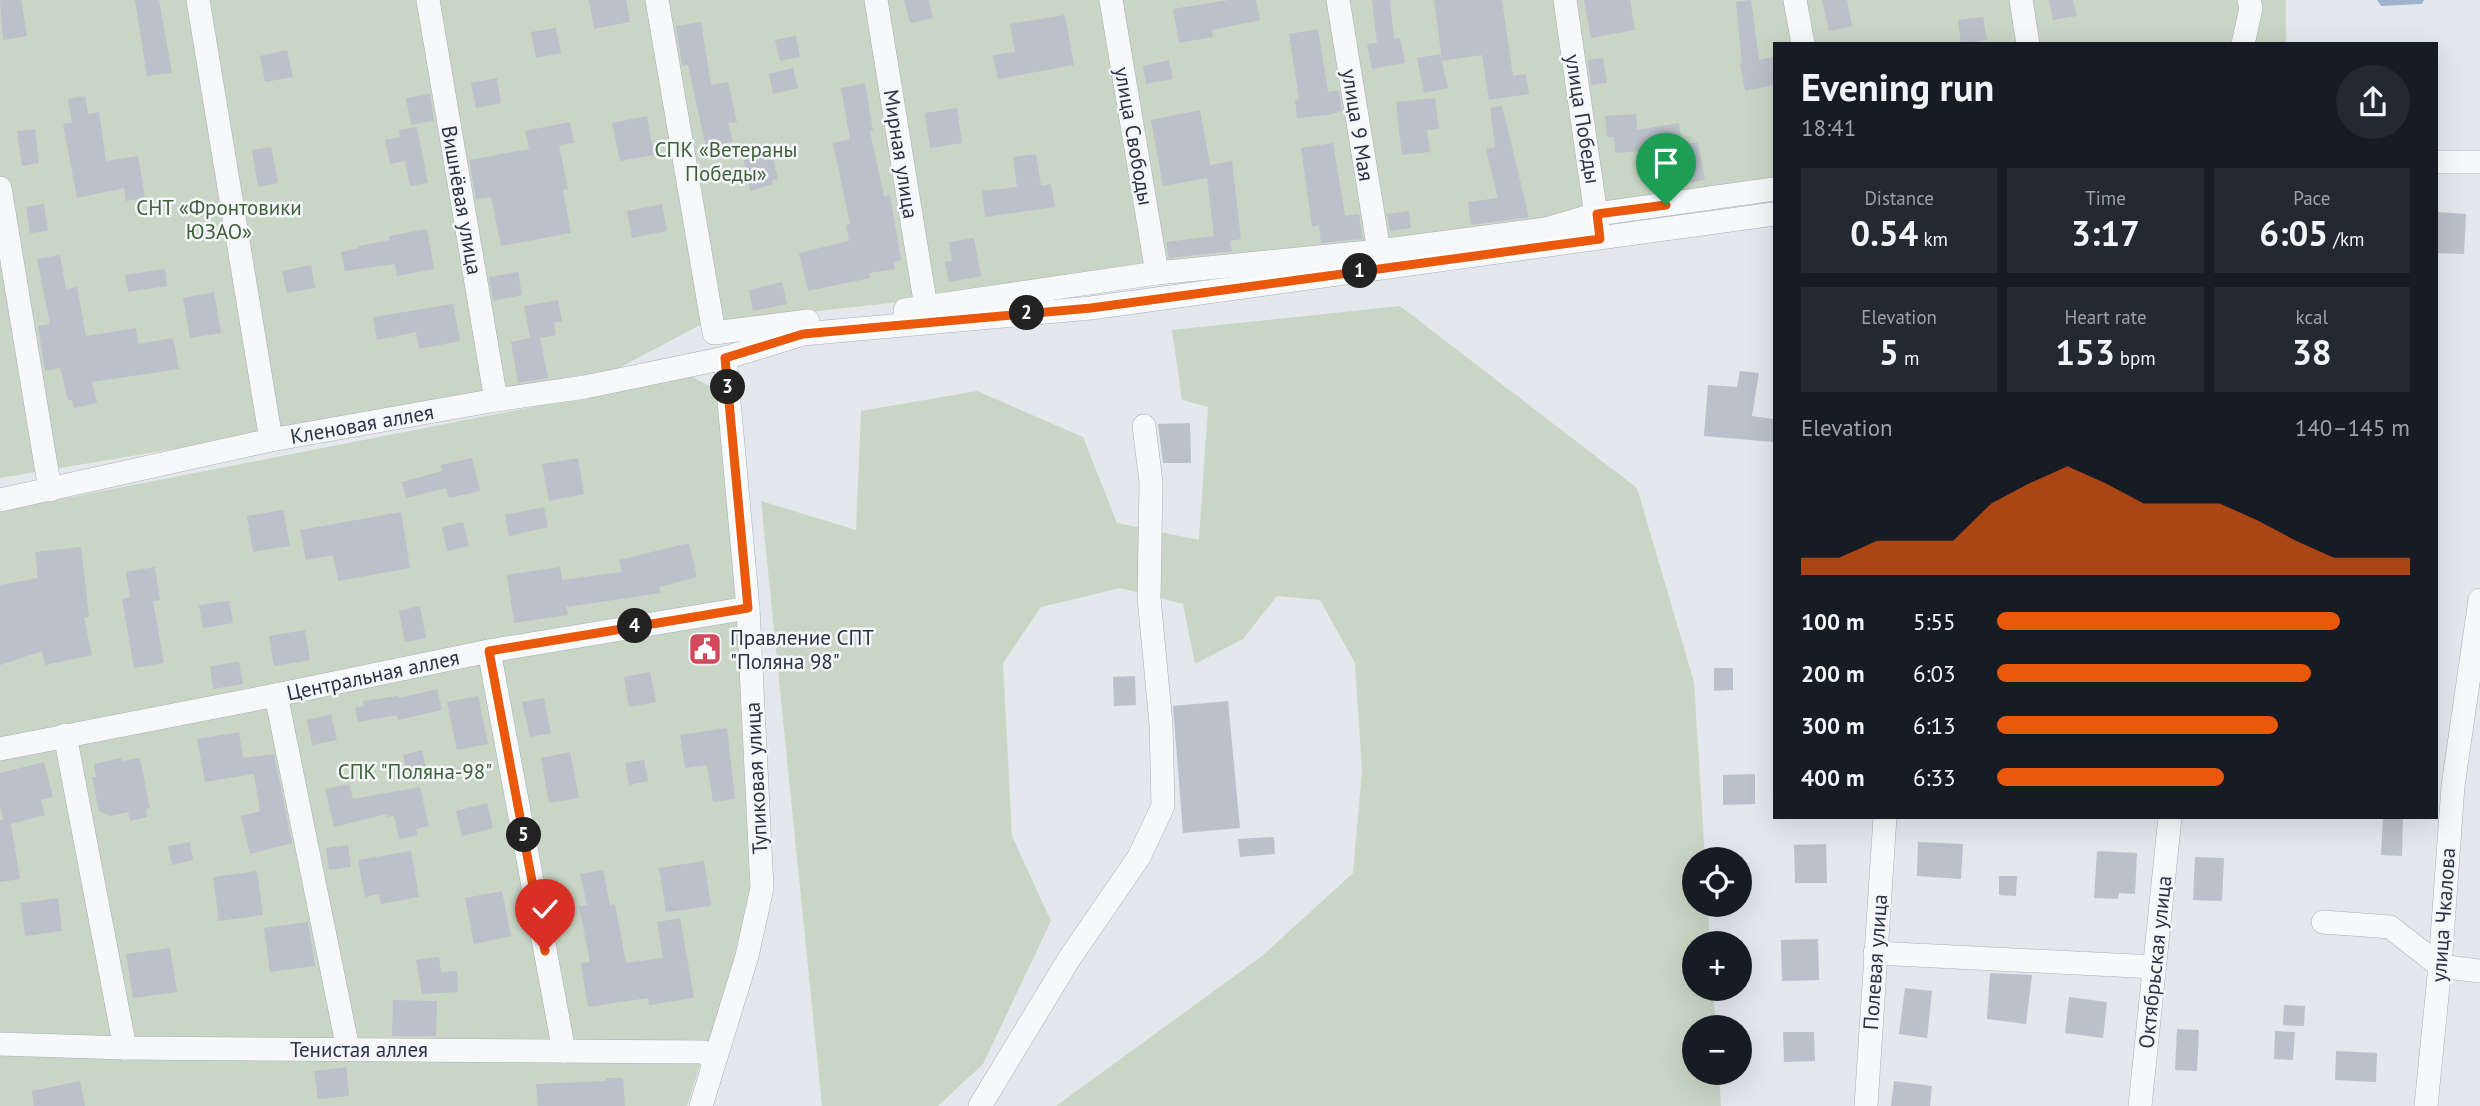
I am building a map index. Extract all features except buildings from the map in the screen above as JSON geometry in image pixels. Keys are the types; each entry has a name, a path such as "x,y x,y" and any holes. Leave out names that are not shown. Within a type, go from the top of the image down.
{"street":[{"path":"198,0 271,440"},
{"name":"Вишнёвая улица","path":"428,0 496,400"},
{"path":"657,0 714,332 926,307 1157,273 1379,251 1546,229 1597,214 1773,189"},
{"name":"Мирная улица","path":"876,0 926,307"},
{"name":"улица Свободы","path":"1111,0 1157,273"},
{"name":"улица 9 Мая","path":"1338,0 1379,251"},
{"name":"улица Победы","path":"1565,0 1600,239"},
{"path":"1795,0 1802,42"},
{"path":"2021,0 2028,42"},
{"path":"2243,42 2249,0"},
{"path":"2438,162 2480,162"},
{"path":"0,188 50,491"},
{"name":"Кленовая аллея","path":"0,500 271,440 585,387 725,358 803,334 1091,308 1773,214"},
{"name":"Тупиковая улица","path":"701,1106 747,956 762,888 748,608 725,358"},
{"path":"980,1106 1069,959 1139,857 1163,806 1161,724 1149,598 1151,482 1144,426"},
{"name":"улица Чкалова","path":"2426,1106 2440,966 2453,786 2480,600"},
{"name":"Центральная аллея","path":"0,749 489,651 748,608"},
{"path":"489,651 564,1051"},
{"path":"276,695 348,1049"},
{"path":"65,735 125,1048"},
{"name":"Полевая улица","path":"1866,1106 1885,819"},
{"name":"Октябрьская улица","path":"2140,1106 2170,819"},
{"path":"2323,922 2390,927 2440,966 2480,971"},
{"path":"1875,953 2155,967"},
{"name":"Тенистая аллея","path":"0,1044 125,1048 704,1052 714,1061"}],"green space":[{"path":"0,0 2286,0 2286,42 1773,42 1773,199 1673,216 702,324 600,378 0,478"},
{"path":"1400,306 1637,488 1694,682 1704,847 1682,847 1682,917 1709,917 1709,931 1682,931 1682,1001 1714,1001 1715,1015 1682,1015 1682,1085 1720,1085 1721,1106 1056,1106 1262,956 1353,873 1362,771 1355,663 1320,600 1277,596 1243,639 1195,664 1183,604 1120,588 1041,607 1003,663 1012,836 1051,921 983,1064 938,1106 822,1106 761,501 856,530 861,411 977,391 1083,437 1117,523 1199,540 1208,407 1182,400 1172,330"},
{"name":"СПК \"Поляна-98\"","path":"691,376 713,388 719,400 757,862 739,967 704,1052 687,1106 0,1106 0,511"}],"water":[{"path":"2377,0 2424,0 2422,4 2381,6"}],"place":[{"name":"Правление СПТ \"Поляна 98\"","path":"705,649"}],"route":[{"path":"545,951 489,651 748,608 725,358 803,334 1091,308 1600,239 1597,214 1666,205"}],"park label":[{"name":"СПК «Ветераны Победы»","path":"726,161"},
{"name":"СНТ «Фронтовики ЮЗАО»","path":"219,219"}]}
